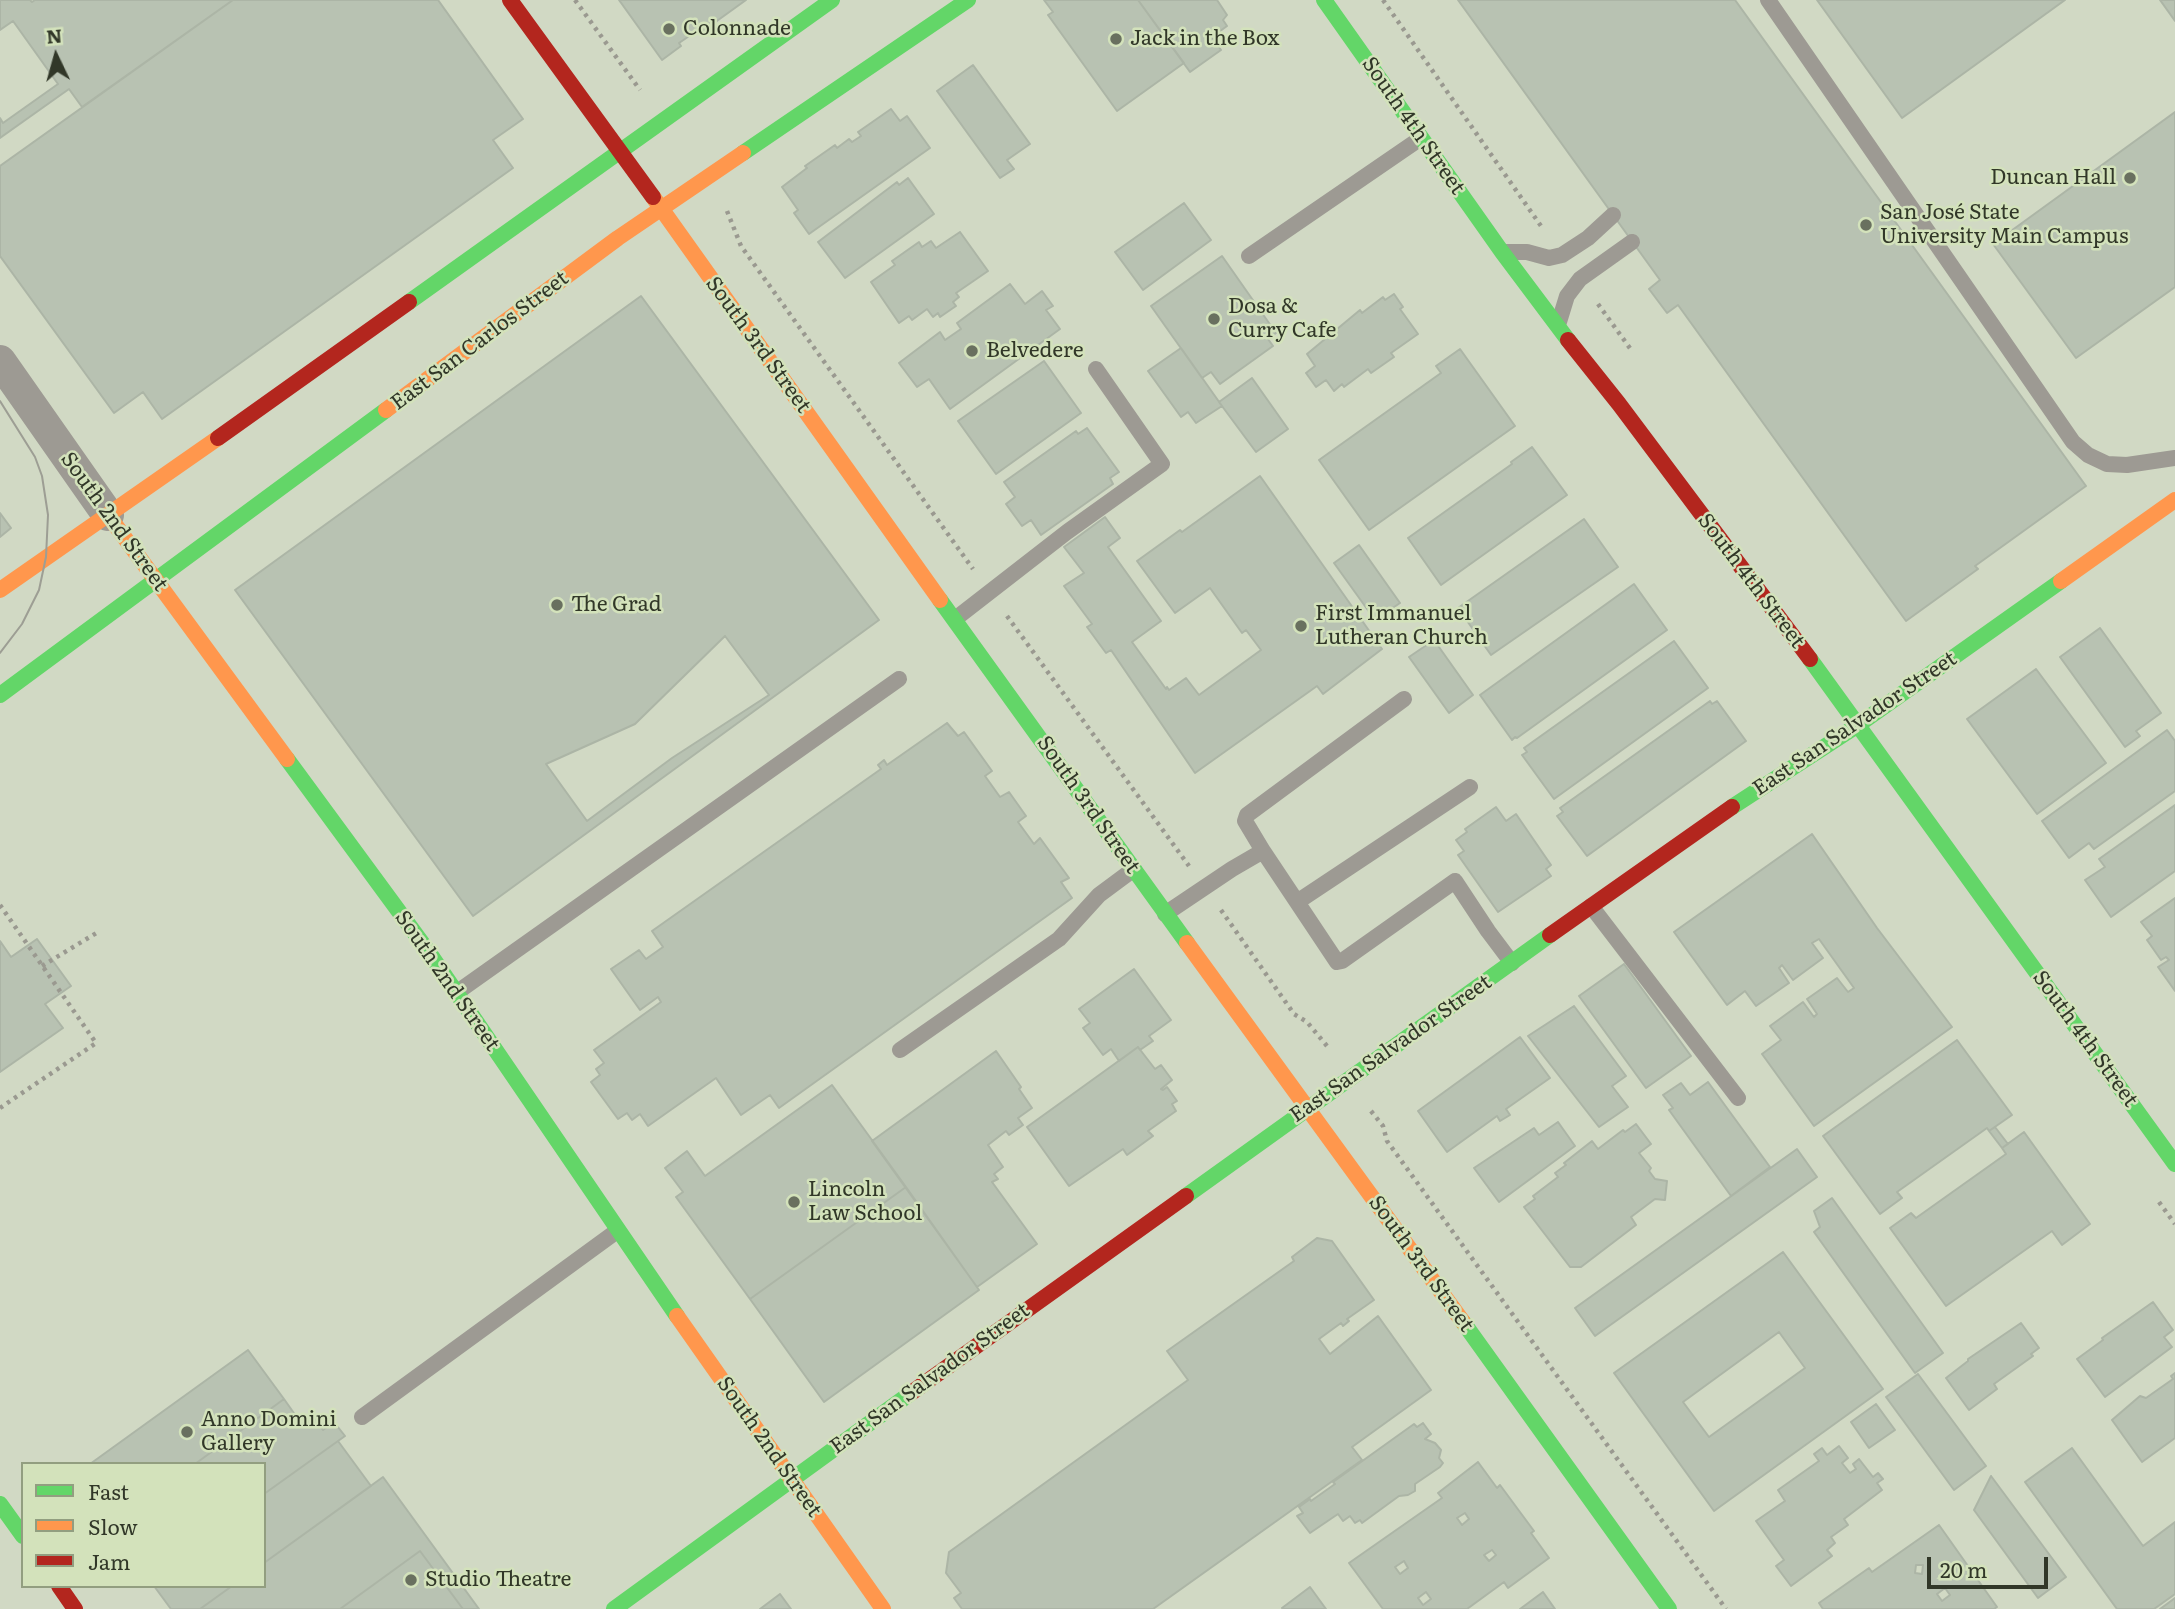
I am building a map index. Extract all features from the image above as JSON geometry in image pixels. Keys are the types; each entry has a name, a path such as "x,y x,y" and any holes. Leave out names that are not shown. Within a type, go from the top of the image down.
{"street":[{"name":"South 3rd Street","path":"510,0 622,150 661,209 1165,914 1669,1609"},
{"path":"0,590 832,0"},
{"name":"East San Carlos Street","path":"0,695 609,244 968,0"},
{"name":"South 4th Street","path":"1324,0 1558,328 1619,404 1858,725 2175,1164"},
{"name":"South 2nd Street","path":"0,360 108,515 428,951 617,1231 883,1609"},
{"name":"East San Salvador Street","path":"614,1609 1591,905 1769,781 1858,725 2175,500"},
{"path":"0,1504 21,1533"},
{"path":"60,1588 75,1609"}],"lane":[{"path":"1768,0 2073,442 2088,455 2107,464 2127,465 2175,458"},
{"path":"1249,257 1421,138"},
{"path":"1503,252 1527,252 1549,258 1562,255 1588,238 1613,215"},
{"path":"1558,328 1567,296 1580,279 1632,242"},
{"path":"955,619 1162,464 1096,369"},
{"path":"456,993 899,679"},
{"path":"1404,699 1247,815 1245,821 1337,962 1455,881 1512,963"},
{"path":"1297,902 1469,788"},
{"path":"1165,914 1231,869 1263,851"},
{"path":"900,1051 1059,939 1100,895 1134,869"},
{"path":"1591,905 1738,1098"},
{"path":"362,1417 617,1231"}],"path":[{"path":"575,0 633,81"},
{"path":"1383,0 1562,255"},
{"path":"730,215 741,246 989,592 1294,1014 1307,1021 1328,1048"},
{"path":"1580,279 1637,358"},
{"path":"0,905 96,1043 0,1108"},
{"path":"42,966 97,932"},
{"path":"1382,1126 1387,1141 1726,1609"}],"building":[{"path":"0,0 233,0 82,107 69,89 0,138 0,118 3,123 58,84 13,21 0,30"},
{"path":"233,0 438,0 523,119 493,140 513,168 162,419 143,392 114,413 0,256 0,166"},
{"name":"Colonnade","path":"619,0 746,0 703,31 701,28 679,43 681,46 662,60"},
{"name":"Jack in the Box","path":"1044,0 1138,0 1184,63 1117,111 1048,15 1053,12"},
{"path":"1138,0 1217,0 1227,15 1223,20 1227,26 1212,37 1221,50 1190,72"},
{"path":"1458,0 1735,0 2086,486 1975,566 1978,569 1906,621 1678,305 1667,313 1649,289 1660,280"},
{"path":"1817,0 2065,0 1902,118"},
{"path":"2160,0 2175,0 2175,21"},
{"path":"973,65 1030,144 1007,160 1014,169 1000,178 937,91"},
{"path":"891,109 900,121 907,116 930,148 809,234 794,213 798,210 782,187 807,168 805,166 835,145 837,148 849,139 852,142 861,136 858,132"},
{"name":"Duncan Hall","path":"2175,112 2175,287 2076,358 1993,244"},
{"path":"908,178 934,214 845,278 818,242 897,182 899,185"},
{"path":"1184,203 1211,240 1143,290 1115,252"},
{"path":"960,232 988,271 956,293 959,297 953,302 956,306 940,317 938,313 933,317 927,309 912,320 909,316 899,323 871,282 895,265 892,261 919,242 922,247 931,241 936,248"},
{"name":"Dosa & Curry Cafe","path":"1222,256 1276,333 1268,339 1273,346 1220,384 1211,372 1202,378 1151,306"},
{"name":"Belvedere","path":"1010,284 1025,304 1042,291 1053,306 1046,310 1060,329 950,409 929,379 917,387 899,363 940,332 945,340 961,329 957,323"},
{"path":"1394,294 1403,307 1400,309 1418,334 1391,353 1394,357 1371,373 1368,369 1334,391 1326,380 1316,387 1306,373 1315,366 1307,354 1360,310 1362,313 1383,297 1385,300"},
{"name":"The Grad","path":"641,296 879,620 473,916 235,590"},
{"path":"1181,348 1222,406 1196,423 1188,412 1181,417 1148,371"},
{"path":"1460,349 1515,426 1369,530 1319,460 1441,373 1436,366"},
{"path":"1044,361 1081,413 996,474 958,421"},
{"path":"1252,378 1288,429 1256,452 1219,402"},
{"path":"1087,428 1119,472 1110,478 1113,484 1041,535 1031,520 1022,526 1006,504 1015,497 1004,482 1076,431 1078,434"},
{"path":"1532,447 1567,495 1441,585 1408,538"},
{"name":"First Immanuel Lutheran Church","path":"1260,476 1382,649 1323,694 1317,686 1195,773 1111,650 1106,653 1087,627 1092,624 1064,586 1084,573 1064,547 1105,517 1120,538 1108,547 1161,621 1132,642 1166,689 1167,687 1169,690 1186,678 1199,695 1261,650 1246,630 1242,633 1210,588 1175,613 1137,561"},
{"path":"0,513 11,528 0,537"},
{"path":"1584,519 1618,567 1491,655 1458,608"},
{"path":"1359,545 1400,603 1375,620 1334,563"},
{"path":"1634,584 1667,630 1512,740 1480,695"},
{"path":"2100,628 2161,713 2136,731 2140,736 2125,747 2060,657"},
{"path":"725,636 769,695 672,758 587,821 546,764 635,724"},
{"path":"1434,640 1473,695 1449,713 1409,657"},
{"path":"1674,641 1708,688 1554,799 1522,755 1527,752 1524,748"},
{"path":"2036,669 2106,763 2037,814 1967,719"},
{"path":"1710,701 1712,704 1717,701 1746,741 1587,856 1557,816 1563,812 1560,808"},
{"path":"947,723 958,736 964,732 992,771 985,776 1000,797 1009,792 1026,816 1018,822 1034,844 1040,838 1069,878 1061,882 1072,898 779,1108 770,1095 741,1115 716,1078 648,1126 640,1114 632,1120 627,1113 618,1119 591,1082 600,1075 596,1069 604,1063 594,1050 661,1002 658,997 640,1010 611,969 639,950 646,959 663,947 652,931 881,769 878,765 884,760 887,765"},
{"path":"2167,730 2175,741 2175,791 2094,849 2089,843 2069,858 2042,821"},
{"path":"2175,805 2175,871 2111,917 2085,880 2105,867 2099,859"},
{"path":"1496,807 1506,821 1516,814 1551,865 1546,869 1551,876 1498,912 1458,855 1464,851 1456,840 1467,832 1465,829"},
{"path":"1812,834 1877,928 1952,1027 1814,1126 1762,1054 1781,1040 1770,1026 1803,1002 1814,1017 1817,1014 1807,999 1837,978 1848,992 1854,988 1819,939 1812,943 1823,958 1793,980 1782,965 1779,968 1789,983 1756,1006 1745,991 1727,1005 1674,932"},
{"path":"2175,898 2175,991 2158,967 2169,960 2166,957 2161,960 2147,940 2152,936 2141,922"},
{"path":"37,939 71,986 45,1004 63,1028 0,1072 0,941 11,957"},
{"path":"1624,964 1691,1056 1646,1088 1579,996"},
{"path":"1134,969 1171,1020 1149,1036 1153,1041 1140,1050 1138,1047 1119,1061 1111,1049 1103,1055 1083,1028 1090,1023 1079,1009"},
{"path":"1574,1006 1626,1076 1612,1086 1628,1107 1599,1127 1528,1036"},
{"path":"1520,1037 1550,1078 1506,1109 1510,1115 1500,1121 1497,1116 1447,1152 1418,1111"},
{"path":"1957,1040 2012,1115 1989,1131 1987,1128 1897,1192 1902,1198 1880,1214 1823,1136"},
{"path":"1138,1047 1155,1069 1161,1065 1172,1080 1161,1089 1167,1087 1177,1101 1172,1104 1176,1111 1148,1131 1153,1136 1127,1155 1123,1149 1069,1186 1027,1127"},
{"path":"996,1051 1032,1108 1018,1118 1023,1125 1009,1135 1006,1131 988,1145 1003,1167 994,1174 998,1179 992,1182 1037,1244 977,1287 872,1141"},
{"path":"1708,1082 1770,1167 1731,1196 1669,1110 1673,1108 1663,1095 1681,1083 1690,1095"},
{"path":"832,1085 906,1187 750,1299 676,1197 683,1192 665,1168 687,1151 705,1176"},
{"path":"1558,1122 1575,1146 1499,1202 1474,1168 1534,1128 1539,1135"},
{"path":"1636,1124 1651,1144 1639,1153 1651,1168 1649,1171 1655,1179 1667,1181 1665,1200 1655,1199 1631,1217 1636,1225 1581,1267 1570,1267 1524,1207 1535,1199 1533,1196 1558,1177 1555,1173 1566,1165 1564,1163 1592,1141 1598,1149 1623,1130 1625,1132"},
{"path":"1995,1127 2008,1144 2002,1148 1989,1131"},
{"path":"2024,1132 2090,1224 2062,1245 2052,1231 1946,1306 1890,1228 1911,1213 1916,1218 2006,1154 2002,1148"},
{"path":"1797,1149 1817,1177 1595,1336 1575,1308"},
{"path":"906,1187 979,1290 824,1402 750,1299"},
{"path":"1832,1198 1943,1353 1915,1373 1814,1232 1820,1227 1814,1211"},
{"path":"1317,1238 1332,1241 1374,1300 1347,1319 1349,1321 1343,1326 1341,1323 1319,1339 1330,1354 1378,1316 1431,1390 1352,1447 1362,1460 1153,1609 962,1609 954,1598 961,1593 946,1573 949,1552 1188,1380 1167,1351 1294,1261 1292,1257"},
{"path":"1783,1252 1883,1389 1714,1511 1614,1373","holes":["1779,1332 1805,1368 1709,1437 1683,1402"]},
{"path":"2153,1302 2173,1330 2164,1337 2172,1347 2105,1397 2077,1359"},
{"path":"2021,1323 2039,1348 2031,1354 2033,1356 1994,1384 1997,1389 1969,1410 1946,1378 1968,1359"},
{"name":"Anno Domini Gallery","path":"248,1350 284,1399 198,1462 93,1462"},
{"path":"2175,1373 2175,1438 2142,1462 2112,1420 2140,1396 2146,1398 2173,1379 2171,1376"},
{"path":"1918,1374 1986,1466 1954,1490 1886,1397"},
{"path":"284,1399 303,1426 314,1417 323,1430 334,1422 345,1436 266,1493 266,1462 198,1462"},
{"path":"1876,1404 1895,1430 1869,1448 1851,1422"},
{"path":"1423,1423 1431,1434 1425,1439 1435,1443 1441,1450 1439,1458 1443,1463 1440,1467 1415,1484 1415,1491 1399,1496 1362,1523 1360,1520 1355,1523 1350,1516 1343,1521 1338,1514 1310,1533 1297,1516 1303,1513 1299,1507 1335,1484 1333,1482 1414,1424 1417,1427"},
{"path":"338,1441 371,1486 266,1562 266,1493"},
{"path":"1839,1446 1848,1458 1842,1463 1850,1473 1856,1469 1853,1464 1859,1459 1873,1477 1878,1473 1883,1479 1877,1483 1882,1490 1844,1519 1848,1525 1831,1537 1835,1543 1827,1550 1832,1556 1791,1586 1776,1566 1784,1560 1756,1521 1785,1501 1778,1490 1819,1461 1814,1454 1822,1448 1827,1455"},
{"path":"2072,1448 2143,1546 2175,1522 2175,1594 2154,1609 2117,1609 2025,1482"},
{"path":"1478,1462 1497,1488 1500,1485 1534,1531 1531,1533 1549,1558 1508,1588 1504,1582 1467,1609 1383,1609 1349,1563 1442,1498 1438,1493","holes":["1465,1513 1469,1519 1462,1525 1457,1518","1492,1550 1496,1555 1489,1561 1484,1555","1404,1561 1408,1568 1400,1574 1395,1567","1426,1592 1431,1599 1423,1605 1418,1598"]},
{"path":"1991,1476 2066,1577 2038,1598 1974,1510"},
{"path":"383,1477 479,1609 463,1609 420,1551 340,1609 200,1609 229,1588 266,1588 266,1562"},
{"path":"1939,1525 1997,1607 1823,1609 1819,1603 1869,1568 1872,1572","holes":["1916,1565 1923,1565 1922,1574 1915,1573","1945,1588 1950,1595 1942,1601 1937,1594"]},
{"name":"Studio Theatre","path":"420,1551 463,1609 340,1609"},
{"path":"1310,1587 1326,1609 1282,1608"},
{"path":"155,1588 229,1588 200,1609 171,1609"},
{"path":"1543,1592 1555,1609 1520,1609"},
{"path":"780,1594 791,1609 760,1609"},
{"path":"2175,1598 2175,1609 2160,1609"}],"tram line":[{"path":"0,401 35,457 42,476 48,515 46,557 39,590 22,624 0,653"}],"traffic: fast":[{"path":"409,302 832,0"},
{"path":"743,153 968,0"},
{"path":"1324,0 1502,252 1568,340"},
{"path":"0,695 386,410"},
{"path":"1732,807 1858,725 2061,581"},
{"path":"940,600 1187,943"},
{"path":"1810,659 2175,1164"},
{"path":"287,759 428,951 677,1316"},
{"path":"1186,1196 1550,935"},
{"path":"1463,1322 1669,1609"},
{"path":"614,1609 911,1393"},
{"path":"0,1504 21,1533"}],"traffic: slow":[{"path":"386,410 618,238 743,153"},
{"path":"653,197 940,600"},
{"path":"0,590 218,438"},
{"path":"2061,581 2175,500"},
{"path":"108,515 287,759"},
{"path":"1187,943 1463,1322"},
{"path":"677,1316 883,1609"}],"traffic: jam":[{"path":"510,0 653,197"},
{"path":"218,438 409,302"},
{"path":"1568,340 1810,659"},
{"path":"1550,935 1732,807"},
{"path":"911,1393 1186,1196"},
{"path":"60,1588 75,1609"}],"place":[{"name":"Colonnade","path":"669,29"},
{"name":"Jack in the Box","path":"1116,39"},
{"name":"Duncan Hall","path":"2130,178"},
{"name":"San José State University Main Campus","path":"1866,225"},
{"name":"Dosa & Curry Cafe","path":"1214,319"},
{"name":"Belvedere","path":"972,351"},
{"name":"The Grad","path":"557,605"},
{"name":"First Immanuel Lutheran Church","path":"1301,626"},
{"name":"Lincoln Law School","path":"794,1202"},
{"name":"Anno Domini Gallery","path":"187,1432"},
{"name":"Studio Theatre","path":"411,1580"}]}
